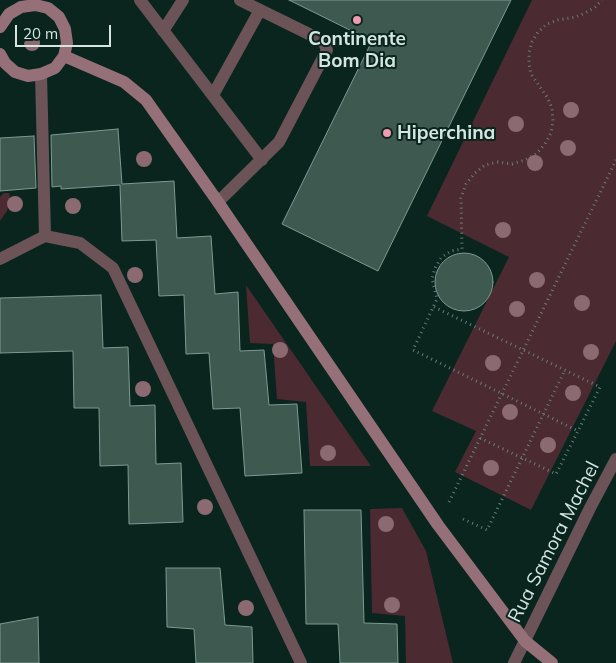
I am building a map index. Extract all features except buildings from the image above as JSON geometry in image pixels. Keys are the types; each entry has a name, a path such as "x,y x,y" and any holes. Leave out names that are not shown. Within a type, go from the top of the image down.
{"street":[{"path":"140,0 262,160"},
{"path":"164,31 183,0"},
{"path":"218,202 280,142 327,50 324,43 315,37 240,0"},
{"path":"0,27 20,3 48,8 59,17 65,29 68,43 64,56 55,68 41,74 28,76 15,72 2,61"},
{"path":"213,95 260,10"},
{"path":"64,56 124,82 146,100 218,202 438,525 525,641 552,663"},
{"path":"41,74 45,236"},
{"path":"0,258 45,236 80,243 114,268 301,663"},
{"name":"Rua Samora Machel","path":"514,663 616,459"}],"path":[{"path":"578,431 413,350 437,299 432,279 435,268 441,258 451,251 462,249 462,198 466,184 474,173 486,166 498,162 512,164 536,154 545,144 550,133 553,121 552,108 547,97 531,74 529,64 529,52 532,42 538,32 547,24 576,17 596,7 602,0"},
{"path":"438,525 616,160"},
{"path":"434,307 600,387 556,474 480,438"},
{"path":"445,510 487,530 565,370"}],"shaded area":[{"path":"532,0 616,0 616,341 531,510 455,472 476,431 432,411 509,257 427,216"},
{"path":"4,193 9,193 10,196 7,211 0,221 0,197"},
{"path":"246,285 371,466 310,466 306,402 277,399 273,344 250,343"},
{"path":"402,508 426,551 453,663 406,663 405,616 372,613 370,509"}],"place":[{"name":"Continente Bom Dia","path":"357,20"},
{"name":"Hiperchina","path":"387,133"}]}
